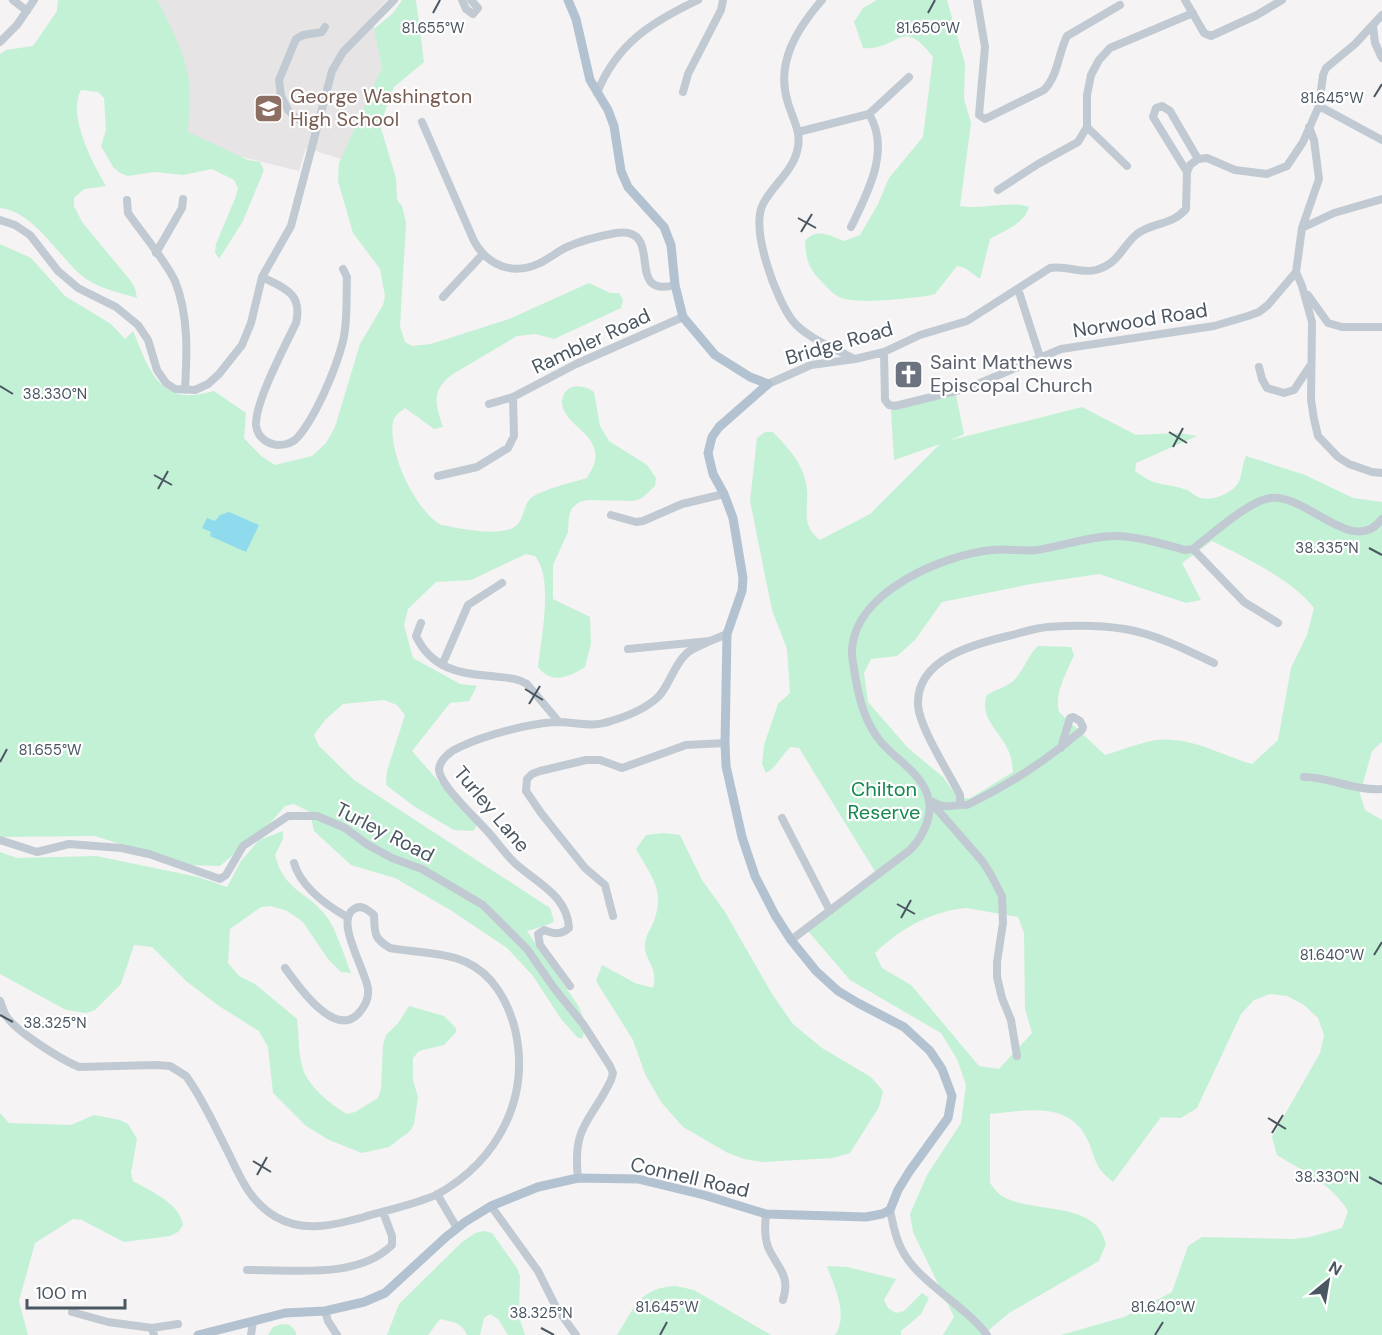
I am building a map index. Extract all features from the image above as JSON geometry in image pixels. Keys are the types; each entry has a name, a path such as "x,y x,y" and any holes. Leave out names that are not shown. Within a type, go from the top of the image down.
{"main road":[{"path":"568,0 576,19 590,80 608,110 614,126 621,171 628,188 664,227 671,245 675,285 683,317 715,355 768,384"},
{"name":"Bridge Road","path":"768,384 725,420 712,437 708,459 733,518 743,578 742,591 727,634 726,766 749,864 775,915 791,940 827,982 858,1003 904,1027 930,1051 942,1069 952,1096 948,1118 909,1172 890,1210"},
{"name":"Connell Road","path":"198,1335 285,1313 325,1311 364,1302 385,1293 457,1228 491,1206 538,1187 578,1178 638,1179 766,1214 866,1217 890,1210"}],"street":[{"path":"13,0 27,11"},
{"path":"0,42 34,0"},
{"path":"0,220 15,225 30,235 58,271 78,288 116,307 138,325 148,340 157,370 166,383 175,389 185,390 195,390 208,384 229,363 242,345 262,277 291,226 332,71 344,52 394,0"},
{"path":"462,0 466,9 473,14 478,8 471,0"},
{"path":"597,93 603,78 633,39 650,25 698,0"},
{"path":"683,92 688,74 721,10 723,0"},
{"path":"822,0 796,34 787,54 783,76 787,99 798,132 798,145 794,161 787,174 762,205 759,219 760,239 767,266 793,321 808,334 855,359"},
{"path":"977,0 985,47 979,115 984,119 1044,90 1053,76 1067,36 1120,5"},
{"path":"1185,0 1204,33 1211,36 1257,15 1282,0"},
{"path":"998,190 1078,142 1087,127 1087,95 1091,75 1099,60 1110,48 1192,13"},
{"path":"1187,172 1190,165 1198,159 1207,158 1235,170 1267,174 1287,166 1319,106 1326,68 1355,44 1382,15"},
{"path":"1373,26 1375,43 1382,58"},
{"path":"316,127 296,118 288,110 281,96 279,81 296,39 303,35 322,32 325,27"},
{"path":"798,132 869,114 909,77"},
{"path":"1187,172 1153,117 1156,108 1162,105 1170,111 1198,159"},
{"path":"1319,106 1382,140"},
{"path":"851,227 878,160 879,139 869,114"},
{"path":"422,122 482,255 509,269 524,269 540,264 567,247 591,238 619,233 633,235 641,243 646,260 646,274 650,282 656,287 665,288 675,285"},
{"path":"1087,127 1127,166"},
{"path":"1309,128 1314,140 1319,179 1302,228 1296,272 1315,308 1328,323 1342,327 1382,327"},
{"name":"Bridge Road","path":"768,384 811,365 855,359 884,352 921,335 967,321 1050,268 1062,266 1088,271 1110,264 1135,236 1144,230 1176,219 1186,209 1187,172"},
{"path":"156,253 182,208 183,199"},
{"path":"1302,228 1334,213 1382,199"},
{"path":"127,200 128,213 174,279 183,304 188,350 185,390"},
{"path":"443,297 482,255"},
{"path":"262,277 290,291 296,298 296,323 260,402 256,427 259,436 266,442 283,445 293,442 299,436 322,398 343,341 347,277 343,269"},
{"name":"Norwood Road","path":"884,352 885,400 890,405 896,406 968,388 1061,349 1214,326 1248,316 1268,305 1296,272"},
{"path":"1302,286 1312,322 1311,400 1318,436 1338,457 1349,464 1382,473"},
{"path":"1018,290 1040,357"},
{"name":"Rambler Road","path":"489,404 513,397 576,364 683,317"},
{"path":"1259,367 1267,388 1284,393 1294,390 1311,365"},
{"path":"438,476 477,467 508,448 514,436 513,397"},
{"path":"610,515 636,522 643,521 682,504 724,494"},
{"path":"1017,1056 1011,1020 997,977 1003,923 1002,896 982,862 929,800 921,781 873,731 859,696 852,648 860,623 876,602 900,582 957,558 992,550 1035,550 1115,536 1131,537 1185,550 1193,549 1253,504 1268,498 1283,498 1297,503 1349,531 1358,533 1370,530 1382,519"},
{"path":"1193,549 1244,602 1278,622"},
{"path":"442,665 468,605 502,583"},
{"path":"421,623 416,636 436,662 474,674 512,677 520,680 527,684 559,722"},
{"path":"960,804 960,795 929,738 918,705 920,691 928,675 940,663 963,648 1037,628 1099,627 1127,630 1145,635 1214,663"},
{"path":"628,649 710,641 727,634"},
{"name":"Turley Lane","path":"570,986 540,945 538,934 544,930 563,933 568,928 568,916 557,899 538,879 515,864 454,795 441,777 439,770 441,764 449,753 461,746 519,728 559,722 595,725 610,722 648,706 659,695 687,652 710,641"},
{"path":"613,916 604,885 585,867 541,813 526,790 527,779 540,771 586,760 600,760 622,768 686,745 725,743"},
{"path":"929,800 940,806 954,808 960,804 967,805 1021,776 1061,748"},
{"path":"1304,777 1320,777 1342,784 1382,789"},
{"path":"791,940 916,844 927,820 929,800"},
{"name":"Turley Road","path":"0,840 37,852 69,844 121,848 149,854 220,879 226,875 243,846 288,816 317,816 345,828 368,845 392,858 422,869 483,905 527,949 583,1024 613,1073 607,1088 585,1121 580,1135 576,1150 578,1178"},
{"path":"782,818 830,911"},
{"path":"294,863 297,874 310,890 336,911 347,916"},
{"path":"0,1001 5,1014 15,1026 79,1067 170,1066 186,1076 250,1195 277,1218 302,1226 322,1227 383,1212 436,1194 490,1152 510,1114 517,1093 519,1053 511,1014 502,995 481,970 464,961 390,948 380,942 374,930 374,915 359,907 352,909 347,916 347,928 364,972 368,997 364,1007 354,1018 332,1017 323,1012 308,998 285,968"},
{"path":"436,1194 457,1228"},
{"path":"491,1206 538,1271 556,1308 576,1335"},
{"path":"890,1210 893,1230 902,1251 912,1265 978,1322 987,1335"},
{"path":"247,1269 339,1270 372,1258 392,1245 392,1236 383,1212"},
{"path":"766,1214 765,1233 768,1247 783,1273 787,1287 783,1300"},
{"path":"325,1311 337,1335"},
{"path":"72,1312 153,1331 178,1324"},
{"path":"251,1335 253,1322"}],"shaded area":[{"name":"George Washington High School","path":"147,0 387,0 372,16 383,74 341,159 306,148 299,171 181,142"}],"green space":[{"path":"58,0 157,0 174,34 189,78 188,132 248,160 260,162 264,170 243,221 219,259 215,252 216,244 236,196 238,188 234,180 212,169 183,175 154,172 128,176 120,173 113,167 101,146 106,130 104,98 98,92 81,90 77,112 79,126 89,153 106,186 84,189 74,198 74,206 82,222 130,280 137,298 93,283 81,275 34,225 12,211 0,208 0,54 6,50 33,46 57,11"},
{"path":"402,0 416,0 424,62 394,87 380,125 396,178 397,200 402,206 406,223 400,327 405,342 412,346 431,344 509,319 589,283 610,293 619,293 623,300 621,308 554,339 536,334 517,336 453,374 438,392 438,411 443,427 434,429 405,408 393,422 393,435 399,464 405,479 422,507 441,525 492,532 511,528 518,524 526,504 534,496 549,489 587,478 593,467 595,456 591,442 563,409 563,396 574,386 584,387 594,392 600,426 609,441 647,465 656,478 655,486 642,498 634,501 588,500 579,502 572,508 568,532 553,565 553,599 590,617 591,643 585,667 579,671 555,678 543,673 538,667 545,594 541,566 535,556 526,554 471,580 436,582 408,609 404,625 413,658 460,684 477,686 469,701 450,703 412,751 475,823 476,827 473,831 454,830 415,807 386,785 387,771 405,715 397,705 384,700 343,704 325,720 314,735 319,746 354,780 550,908 554,921 527,931 579,1007 585,1022 583,1038 578,1038 561,1019 533,976 507,948 452,911 395,878 351,865 314,831 310,812 294,804 285,806 272,821 220,866 185,865 95,836 0,837 0,244 31,258 65,296 111,324 125,339 133,331 146,362 158,381 166,388 186,395 214,391 246,413 244,438 261,456 275,465 312,456 326,443 335,427 360,344 383,305 385,296 380,269 353,233 338,181 339,163 382,68 374,29 393,13"},
{"path":"877,0 947,0 965,64 964,99 971,123 960,206 1012,204 1029,207 1023,218 990,239 980,279 965,268 957,266 935,294 868,301 845,299 832,292 811,269 805,241 814,234 829,235 844,241 860,235 878,204 889,178 923,137 933,57 914,38 906,36 875,48 863,48 854,22 863,8"},
{"name":"Chilton Reserve","path":"956,395 964,434 951,440 1082,407 1136,435 1179,433 1197,436 1136,463 1135,471 1154,482 1186,490 1200,498 1219,497 1235,487 1238,484 1246,456 1305,475 1353,498 1382,502 1382,742 1372,751 1360,794 1365,810 1382,820 1382,1335 1061,1335 1124,1317 1172,1292 1188,1246 1202,1237 1293,1239 1342,1228 1348,1211 1334,1193 1277,1155 1272,1137 1320,1053 1324,1035 1318,1018 1304,1005 1287,996 1270,994 1254,1000 1241,1014 1197,1108 1181,1118 1161,1117 1113,1182 1098,1166 1089,1143 1079,1127 1069,1118 1057,1113 1031,1110 990,1114 990,1183 997,1192 1013,1201 1078,1214 1089,1219 1098,1227 1106,1244 1099,1261 1009,1313 983,1335 943,1335 954,1317 913,1232 910,1214 927,1175 961,1123 966,1085 957,1059 941,1033 850,980 808,931 879,878 799,748 790,747 776,765 766,773 762,764 764,745 778,704 790,693 787,649 772,610 750,501 757,438 765,432 773,432 798,462 806,483 807,521 813,534 820,540 870,514 940,444 894,460 891,410","holes":["1212,541 1281,579 1294,588 1314,608 1307,635 1291,668 1278,740 1252,764 1193,743 1169,740 1150,741 1105,755 1059,712 1058,697 1074,655 1071,647 1038,646 1013,681 987,695 985,703 988,718 1006,745 1013,772 969,799 956,795 943,777 908,748 868,702 864,673 871,659 897,656 915,640 942,602 1031,584 1099,574 1186,603 1201,600 1182,563","966,908 1018,917 1024,933 1025,1009 1032,1033 999,1069 979,1066 911,985 882,968 875,953 895,936 928,917"]},
{"path":"283,831 283,839 275,855 279,867 290,884 320,908 327,917 351,973 341,972 328,959 303,922 287,911 271,906 261,907 230,929 228,963 239,976 255,984 297,1019 302,1066 314,1087 327,1100 347,1114 355,1112 378,1098 381,1089 383,1045 386,1035 399,1022 409,1006 444,1016 456,1028 456,1032 444,1045 419,1051 413,1058 413,1080 418,1097 414,1124 410,1131 389,1147 362,1153 329,1140 306,1126 273,1093 268,1047 259,1031 219,1006 186,981 152,947 134,945 121,984 95,1010 86,1013 66,1010 0,974 0,852 17,858 96,856 198,877 227,887 241,861 259,840"},
{"path":"664,833 680,835 702,880 725,912 772,994 793,1024 822,1048 871,1077 883,1091 879,1107 850,1153 833,1158 763,1162 744,1159 728,1153 683,1127 661,1102 645,1074 633,1040 596,981 602,965 635,983 653,988 654,974 645,944 658,908 658,898 654,882 636,849 646,835"},
{"path":"0,1113 9,1123 71,1125 94,1115 120,1120 128,1124 137,1139 131,1173 133,1181 170,1204 181,1217 183,1225 178,1232 170,1236 124,1242 82,1220 73,1219 35,1243 19,1301 28,1335 0,1335"},
{"path":"484,1231 492,1233 517,1268 520,1276 519,1317 525,1335 508,1335 498,1319 490,1314 484,1318 480,1335 467,1335 459,1325 440,1319 428,1335 387,1335 399,1304 461,1243 475,1233"},
{"path":"827,1266 847,1267 896,1279 884,1300 888,1308 896,1313 904,1311 922,1293 929,1298 921,1314 901,1331 901,1335 835,1335 841,1319 839,1300"},
{"path":"676,1286 694,1290 771,1335 617,1335 639,1301 646,1295"},
{"path":"282,1324 290,1325 296,1335 268,1335 273,1327"}],"water":[{"path":"229,512 259,525 246,552 210,536 211,532 202,528 207,518 215,521 220,515"}],"place":[{"name":"George Washington High School","path":"269,108"},
{"name":"Saint Matthews Episcopal Church","path":"909,374"}]}
